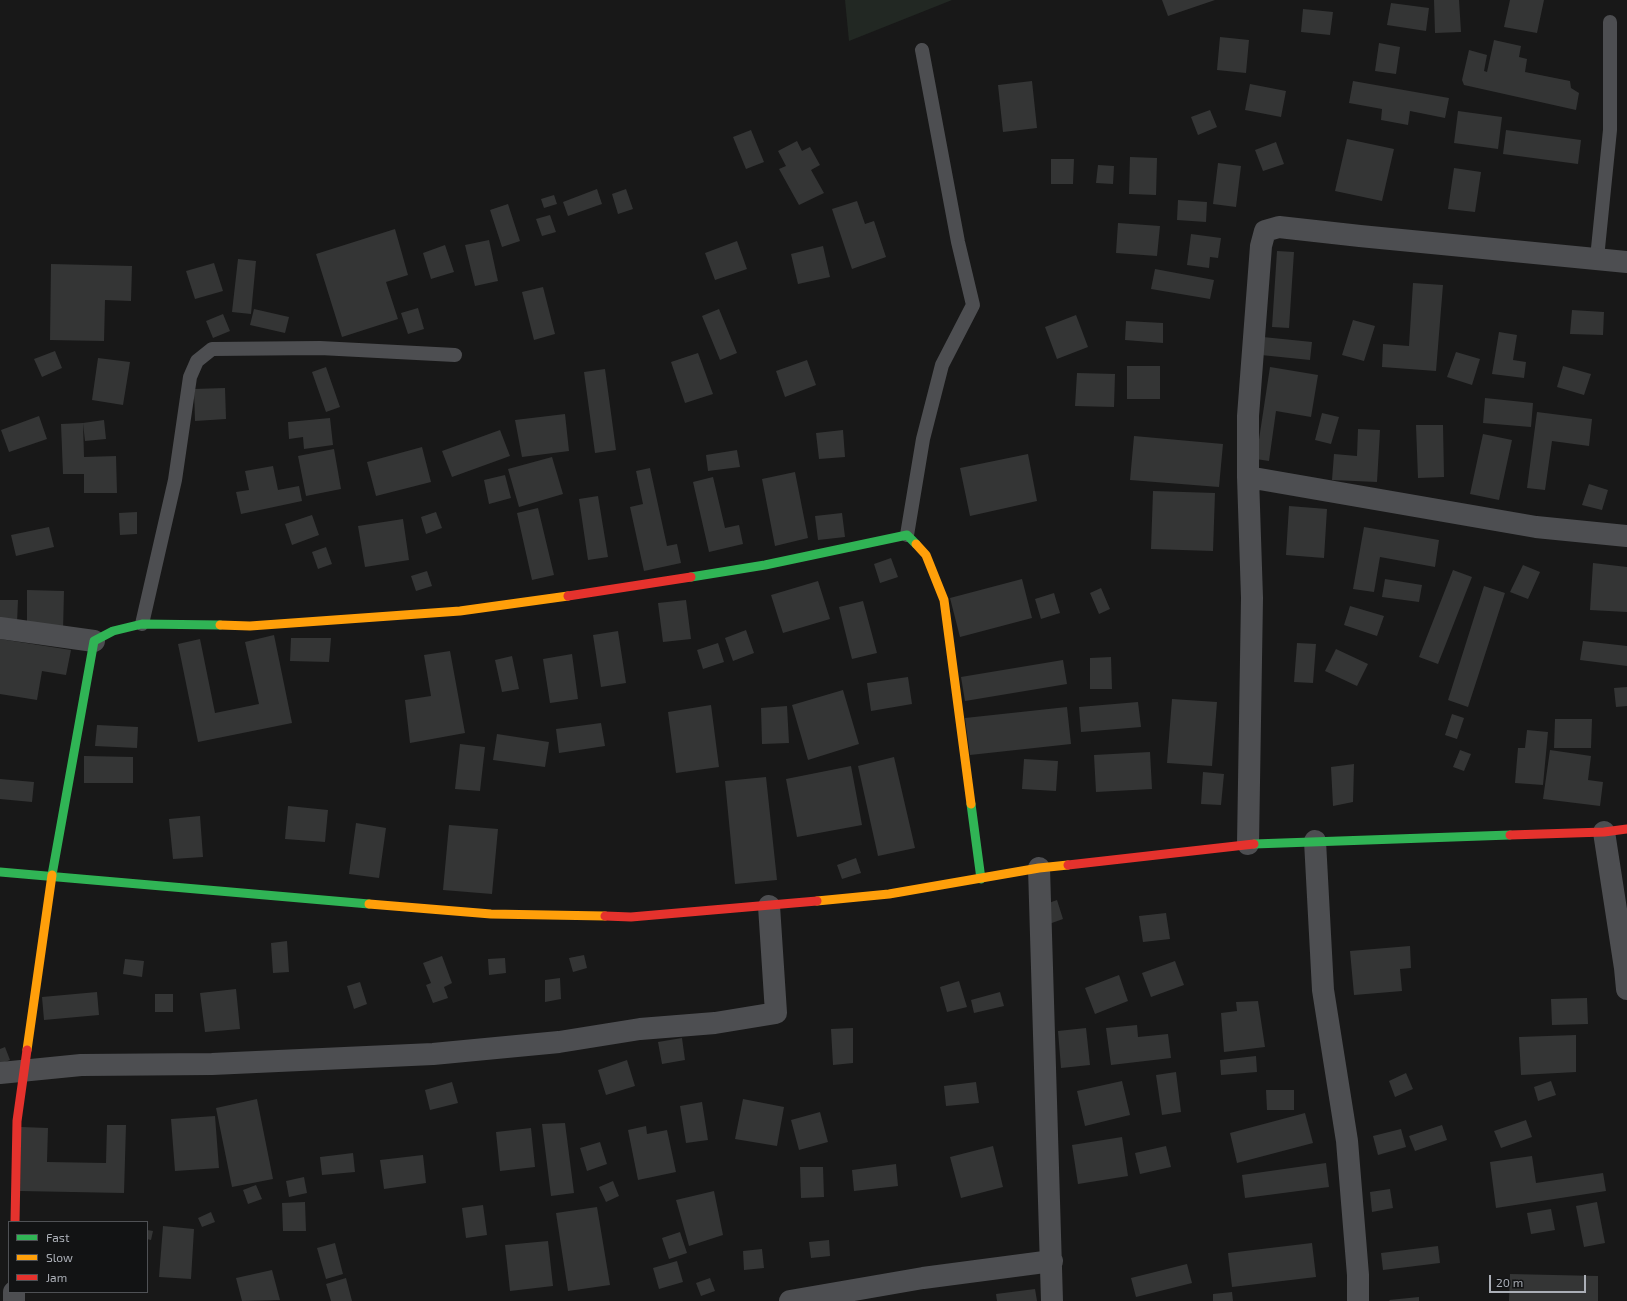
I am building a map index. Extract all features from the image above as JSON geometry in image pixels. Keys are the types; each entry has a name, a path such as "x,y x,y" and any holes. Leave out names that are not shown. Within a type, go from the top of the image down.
{"street":[{"path":"1248,844 1252,598 1248,477 1248,416 1261,246 1265,231 1279,227 1627,262"},
{"path":"1248,477 1536,527 1627,536"},
{"path":"0,628 94,641 113,631 142,624 250,626 460,611 615,590 758,567 907,535 926,556 944,600 981,879"},
{"path":"15,1221 17,1121 52,876 94,641"},
{"path":"0,872 491,914 631,916 769,906 889,894 1039,868 1248,844 1604,832 1627,829"},
{"path":"1604,832 1627,990"},
{"path":"1315,841 1323,990 1347,1141 1358,1275 1358,1301"},
{"path":"1039,868 1052,1261 1052,1301"},
{"path":"0,1073 81,1065 212,1064 433,1054 559,1042 640,1029 714,1023 776,1013 769,906"},
{"path":"790,1301 923,1278 1052,1261"}],"lane":[{"path":"1598,258 1610,130 1610,22"},
{"path":"907,535 923,439 942,365 973,305 958,242 922,50"},
{"path":"142,624 174,480 190,378 197,361 212,348 320,348 455,355"}],"shaded area":[{"path":"845,0 952,0 849,41"}],"building":[{"path":"1162,0 1215,0 1168,16"},
{"path":"1434,0 1459,0 1461,32 1435,33"},
{"path":"1510,0 1544,0 1537,33 1504,27"},
{"path":"1391,3 1429,8 1426,31 1387,25"},
{"path":"1303,9 1333,12 1330,35 1301,32"},
{"path":"1220,37 1249,40 1246,73 1217,70"},
{"path":"1494,40 1521,46 1519,57 1527,59 1525,72 1570,81 1571,88 1579,93 1576,110 1464,85 1462,80 1469,50 1487,55 1484,71 1487,72"},
{"path":"1379,43 1400,47 1396,74 1375,71"},
{"path":"1032,81 1037,128 1003,132 998,85"},
{"path":"1353,81 1449,98 1445,118 1410,111 1408,125 1381,120 1382,109 1349,103"},
{"path":"1250,84 1286,91 1281,117 1245,110"},
{"path":"1210,110 1217,127 1198,135 1191,117"},
{"path":"1458,111 1502,117 1498,149 1454,143"},
{"path":"751,130 764,162 746,169 733,137"},
{"path":"1506,130 1581,140 1578,164 1503,154"},
{"path":"1347,139 1394,149 1382,201 1335,191"},
{"path":"797,141 802,151 810,147 820,165 811,170 824,193 799,205 779,169 786,166 778,151"},
{"path":"1276,142 1284,164 1263,171 1255,150"},
{"path":"1130,157 1157,158 1156,195 1129,194"},
{"path":"1051,159 1074,159 1073,184 1051,184"},
{"path":"1218,163 1241,166 1236,207 1213,204"},
{"path":"1098,165 1114,166 1113,184 1096,183"},
{"path":"1454,168 1481,172 1475,212 1448,209"},
{"path":"597,189 602,204 568,216 563,202"},
{"path":"626,189 633,209 618,214 612,194"},
{"path":"554,195 557,204 544,208 541,199"},
{"path":"1178,200 1207,202 1206,222 1177,220"},
{"path":"857,201 865,224 874,221 886,257 852,269 832,209"},
{"path":"508,204 520,241 502,247 490,210"},
{"path":"550,215 556,232 542,236 536,219"},
{"path":"1118,223 1160,226 1157,256 1116,253"},
{"path":"395,229 408,275 386,282 398,319 342,337 316,254"},
{"path":"1191,234 1221,238 1218,258 1210,257 1209,268 1187,265"},
{"path":"489,240 498,281 475,286 465,245"},
{"path":"737,241 747,269 715,280 705,253"},
{"path":"445,245 454,272 431,279 423,253"},
{"path":"823,246 830,277 798,284 791,254"},
{"path":"1277,251 1294,252 1289,328 1272,327"},
{"path":"238,259 256,261 251,314 232,312"},
{"path":"214,263 223,291 195,299 186,271"},
{"path":"51,264 132,266 131,301 105,300 104,341 50,340"},
{"path":"1155,269 1214,280 1210,299 1151,289"},
{"path":"1413,283 1443,285 1436,371 1382,367 1383,344 1409,346"},
{"path":"543,287 555,334 534,340 522,292"},
{"path":"418,308 424,329 408,334 401,313"},
{"path":"254,309 289,317 285,333 250,325"},
{"path":"719,309 737,353 720,360 702,316"},
{"path":"1572,310 1604,312 1603,335 1570,334"},
{"path":"223,314 230,331 213,338 206,321"},
{"path":"1076,315 1088,347 1057,359 1045,327"},
{"path":"1353,320 1375,326 1364,361 1342,355"},
{"path":"1126,321 1163,323 1163,343 1125,340"},
{"path":"1499,332 1517,335 1513,360 1526,362 1524,378 1492,374"},
{"path":"1263,337 1312,342 1310,360 1261,355"},
{"path":"55,351 62,368 42,377 34,359"},
{"path":"1456,352 1480,359 1472,385 1447,377"},
{"path":"698,353 713,394 685,403 671,362"},
{"path":"98,358 130,362 123,405 92,400"},
{"path":"807,360 816,385 785,397 776,371"},
{"path":"1127,366 1160,366 1160,399 1127,399"},
{"path":"1563,366 1591,374 1584,395 1557,387"},
{"path":"326,367 340,407 326,412 312,372"},
{"path":"1270,367 1318,375 1311,417 1276,411 1269,461 1256,459"},
{"path":"605,369 616,450 595,453 584,372"},
{"path":"1077,373 1115,374 1114,407 1075,406"},
{"path":"225,388 226,419 195,421 194,389"},
{"path":"1485,398 1533,403 1531,427 1483,423"},
{"path":"1537,412 1592,419 1589,446 1552,441 1545,490 1527,488"},
{"path":"1322,413 1339,417 1331,444 1315,440"},
{"path":"565,414 569,451 522,457 515,420"},
{"path":"39,416 47,439 9,452 1,430"},
{"path":"330,418 333,445 304,449 303,437 289,439 288,422"},
{"path":"104,420 106,439 85,441 83,423"},
{"path":"83,423 84,457 116,456 117,493 84,493 84,474 63,474 61,424"},
{"path":"1416,425 1443,425 1444,477 1418,478"},
{"path":"1358,429 1380,430 1377,482 1332,480 1334,454 1357,456"},
{"path":"500,430 510,456 452,477 442,451"},
{"path":"843,430 845,457 819,459 816,433"},
{"path":"1483,434 1512,440 1499,500 1470,494"},
{"path":"1134,436 1223,444 1219,487 1130,480"},
{"path":"422,447 431,482 376,496 367,462"},
{"path":"334,449 341,489 306,496 298,456"},
{"path":"737,450 740,467 708,471 706,455"},
{"path":"1028,454 1037,501 970,516 960,468"},
{"path":"552,457 563,494 519,507 508,469"},
{"path":"273,466 278,490 299,486 302,501 241,514 236,492 249,490 245,471"},
{"path":"650,468 667,546 677,544 681,563 644,571 630,507 643,504 636,471"},
{"path":"795,472 808,538 775,546 762,479"},
{"path":"505,475 511,498 489,504 484,480"},
{"path":"713,477 725,528 739,525 743,544 709,552 693,482"},
{"path":"1589,484 1608,490 1602,510 1582,505"},
{"path":"1153,491 1215,493 1213,551 1151,549"},
{"path":"598,496 608,557 588,560 579,499"},
{"path":"1289,506 1327,509 1324,558 1286,555"},
{"path":"538,508 554,575 532,580 517,513"},
{"path":"137,512 137,534 120,535 119,513"},
{"path":"436,512 442,528 426,534 421,517"},
{"path":"842,513 845,537 818,540 815,516"},
{"path":"312,515 319,535 292,545 285,524"},
{"path":"403,519 409,560 365,567 358,526"},
{"path":"49,527 54,547 16,556 11,535"},
{"path":"1364,527 1439,540 1435,567 1380,557 1374,592 1353,589"},
{"path":"326,547 332,564 318,569 312,552"},
{"path":"891,558 898,577 880,583 874,564"},
{"path":"1593,563 1627,567 1627,612 1590,610"},
{"path":"1523,565 1540,572 1528,599 1510,592"},
{"path":"1453,570 1472,577 1438,664 1419,657"},
{"path":"427,571 432,586 416,591 411,576"},
{"path":"1022,579 1032,618 960,637 950,598"},
{"path":"1385,579 1422,585 1419,602 1382,597"},
{"path":"818,581 830,619 783,633 771,595"},
{"path":"1484,586 1505,593 1468,707 1448,700"},
{"path":"1101,588 1110,609 1099,614 1090,593"},
{"path":"27,590 64,591 63,631 27,631"},
{"path":"1054,593 1060,613 1041,619 1035,599"},
{"path":"0,600 18,600 17,623 0,622"},
{"path":"686,600 691,639 663,642 658,603"},
{"path":"863,601 877,653 852,659 839,607"},
{"path":"1350,606 1384,616 1377,636 1344,625"},
{"path":"746,630 754,653 733,661 725,638"},
{"path":"618,631 626,683 601,687 593,635"},
{"path":"274,635 292,723 198,742 178,644 200,639 215,713 259,704 245,642"},
{"path":"291,638 331,638 329,662 290,661"},
{"path":"0,639 71,650 66,675 42,671 37,700 0,694"},
{"path":"1583,641 1627,646 1627,666 1580,660"},
{"path":"718,643 724,662 703,669 697,650"},
{"path":"1297,643 1316,644 1313,683 1294,682"},
{"path":"1336,649 1368,664 1357,686 1325,671"},
{"path":"450,651 465,733 410,743 405,700 431,696 424,655"},
{"path":"572,654 578,699 550,703 543,659"},
{"path":"512,656 519,689 502,692 495,660"},
{"path":"1111,657 1112,689 1090,689 1090,658"},
{"path":"1063,660 1067,684 965,701 961,677"},
{"path":"908,677 912,704 871,711 867,683"},
{"path":"1627,687 1627,706 1616,707 1614,688"},
{"path":"843,690 859,744 808,760 792,705"},
{"path":"1172,699 1217,702 1212,766 1167,763"},
{"path":"1138,702 1141,727 1081,732 1079,707"},
{"path":"711,705 719,767 676,773 668,712"},
{"path":"787,706 789,743 762,744 761,708"},
{"path":"1067,707 1071,744 970,755 965,718"},
{"path":"1452,714 1464,718 1457,739 1445,735"},
{"path":"1555,719 1592,719 1591,748 1554,748"},
{"path":"601,723 605,746 559,753 556,729"},
{"path":"97,725 138,727 137,748 95,746"},
{"path":"1527,730 1548,732 1543,785 1515,783 1518,748 1525,748"},
{"path":"497,734 549,742 545,767 493,760"},
{"path":"460,744 485,747 480,791 455,789"},
{"path":"1460,750 1471,754 1464,771 1453,767"},
{"path":"1550,750 1591,756 1588,780 1603,782 1600,806 1543,799"},
{"path":"1150,752 1152,789 1096,792 1094,755"},
{"path":"84,756 133,757 133,783 84,783"},
{"path":"894,757 915,848 878,856 858,766"},
{"path":"1024,759 1058,761 1056,791 1022,789"},
{"path":"1354,764 1353,802 1333,806 1331,767"},
{"path":"851,766 862,825 797,837 786,779"},
{"path":"1203,772 1224,774 1221,805 1201,804"},
{"path":"766,777 777,880 735,884 725,781"},
{"path":"0,779 34,782 32,802 0,799"},
{"path":"288,806 328,810 325,842 285,839"},
{"path":"200,816 203,857 173,859 169,819"},
{"path":"356,823 386,828 379,878 349,874"},
{"path":"449,825 498,829 492,894 443,890"},
{"path":"856,858 861,873 842,879 837,865"},
{"path":"1057,900 1063,919 1049,924 1043,905"},
{"path":"1166,913 1170,939 1143,942 1139,916"},
{"path":"287,941 289,972 273,973 271,943"},
{"path":"1410,946 1411,968 1400,969 1402,991 1354,995 1350,951"},
{"path":"584,955 587,968 573,972 569,958"},
{"path":"442,956 452,983 444,987 448,998 433,1003 426,985 431,983 423,963"},
{"path":"505,958 506,973 489,975 488,959"},
{"path":"125,959 144,961 142,977 123,974"},
{"path":"1175,961 1184,985 1151,997 1142,973"},
{"path":"1119,975 1128,1001 1095,1014 1085,988"},
{"path":"560,978 561,999 545,1002 545,980"},
{"path":"959,981 967,1007 947,1012 940,987"},
{"path":"360,982 367,1004 354,1009 347,986"},
{"path":"236,989 240,1029 205,1032 200,993"},
{"path":"97,992 99,1015 44,1020 42,997"},
{"path":"1000,992 1004,1006 974,1013 971,1000"},
{"path":"155,994 173,994 173,1012 155,1012"},
{"path":"1587,998 1588,1024 1552,1025 1551,999"},
{"path":"1258,1001 1265,1047 1224,1052 1221,1013 1237,1011 1236,1002"},
{"path":"1137,1025 1138,1037 1168,1034 1171,1058 1111,1065 1106,1028"},
{"path":"853,1028 853,1063 833,1065 831,1029"},
{"path":"1086,1028 1090,1065 1061,1068 1058,1031"},
{"path":"1576,1035 1576,1072 1521,1075 1519,1037"},
{"path":"682,1038 685,1060 662,1064 658,1042"},
{"path":"5,1047 10,1060 0,1064 0,1049"},
{"path":"1256,1056 1257,1072 1221,1075 1220,1060"},
{"path":"627,1060 635,1086 606,1095 598,1070"},
{"path":"1176,1072 1181,1112 1162,1115 1156,1075"},
{"path":"1406,1073 1413,1089 1395,1097 1389,1081"},
{"path":"1122,1081 1130,1115 1085,1126 1077,1091"},
{"path":"1551,1081 1556,1095 1538,1101 1534,1087"},
{"path":"452,1082 458,1103 430,1110 425,1090"},
{"path":"976,1082 979,1103 946,1106 944,1086"},
{"path":"1266,1090 1294,1090 1294,1110 1267,1110"},
{"path":"257,1099 273,1179 232,1187 216,1108"},
{"path":"743,1099 784,1107 777,1146 735,1139"},
{"path":"702,1102 708,1140 686,1143 680,1106"},
{"path":"820,1112 828,1142 799,1150 791,1120"},
{"path":"1305,1113 1313,1143 1237,1163 1230,1133"},
{"path":"215,1116 219,1168 175,1171 171,1119"},
{"path":"1526,1120 1532,1137 1501,1148 1494,1131"},
{"path":"565,1123 574,1193 551,1196 542,1124"},
{"path":"107,1125 126,1125 124,1193 20,1191 21,1127 48,1128 47,1162 106,1163"},
{"path":"1442,1125 1447,1140 1415,1151 1409,1136"},
{"path":"646,1126 647,1134 667,1130 676,1172 638,1180 628,1130"},
{"path":"531,1128 535,1167 500,1171 496,1132"},
{"path":"1401,1129 1406,1147 1378,1155 1373,1136"},
{"path":"1122,1137 1128,1176 1078,1184 1072,1145"},
{"path":"600,1142 607,1164 587,1171 580,1148"},
{"path":"993,1146 1003,1187 961,1198 950,1157"},
{"path":"1166,1146 1171,1167 1140,1174 1135,1153"},
{"path":"353,1153 355,1172 322,1175 320,1157"},
{"path":"423,1155 426,1183 384,1189 380,1160"},
{"path":"1532,1156 1536,1183 1603,1173 1606,1191 1496,1208 1490,1162"},
{"path":"1326,1163 1329,1187 1245,1198 1242,1175"},
{"path":"896,1164 898,1186 854,1191 852,1170"},
{"path":"800,1167 823,1167 824,1197 801,1198"},
{"path":"304,1177 307,1193 289,1197 286,1181"},
{"path":"613,1181 619,1196 606,1202 599,1187"},
{"path":"256,1185 262,1199 248,1204 243,1190"},
{"path":"1390,1189 1393,1208 1372,1212 1370,1192"},
{"path":"714,1191 723,1235 689,1246 676,1200"},
{"path":"305,1202 306,1231 283,1231 282,1203"},
{"path":"1597,1202 1605,1243 1584,1247 1576,1206"},
{"path":"483,1205 487,1235 466,1238 462,1208"},
{"path":"597,1207 610,1285 568,1291 556,1213"},
{"path":"1551,1209 1555,1230 1531,1234 1527,1213"},
{"path":"211,1212 215,1222 202,1227 198,1218"},
{"path":"163,1226 194,1229 191,1279 159,1277"},
{"path":"148,1230 153,1231 151,1240 148,1239"},
{"path":"680,1232 687,1253 669,1259 662,1238"},
{"path":"829,1240 830,1256 811,1258 809,1242"},
{"path":"548,1241 553,1286 510,1291 505,1245"},
{"path":"335,1243 343,1274 326,1279 317,1248"},
{"path":"1312,1243 1316,1277 1232,1287 1228,1253"},
{"path":"1438,1246 1440,1263 1383,1270 1381,1253"},
{"path":"762,1249 764,1268 744,1270 743,1251"},
{"path":"677,1261 683,1282 659,1289 653,1268"},
{"path":"1187,1264 1192,1283 1136,1297 1131,1278"},
{"path":"272,1270 280,1300 242,1301 236,1278"},
{"path":"1510,1274 1598,1276 1598,1301 1509,1301"},
{"path":"346,1278 352,1301 331,1301 326,1284"},
{"path":"710,1278 715,1291 701,1296 696,1283"},
{"path":"1035,1289 1037,1301 997,1301 996,1294"},
{"path":"1232,1292 1233,1301 1213,1301 1213,1294"},
{"path":"1419,1297 1419,1301 1389,1300"}],"traffic: fast":[{"path":"691,577 765,565 907,535 916,544"},
{"path":"52,875 94,641 113,631 142,624 220,625"},
{"path":"971,804 981,879"},
{"path":"1254,844 1510,835"},
{"path":"0,872 369,904"}],"traffic: slow":[{"path":"916,544 926,555 944,600 971,804"},
{"path":"220,625 250,626 460,611 568,596"},
{"path":"817,901 889,894 1039,868 1068,865"},
{"path":"27,1050 52,875"},
{"path":"369,904 491,914 605,916"}],"traffic: jam":[{"path":"568,596 691,577"},
{"path":"1510,835 1604,832 1627,829"},
{"path":"1068,865 1254,844"},
{"path":"605,916 631,917 817,901"},
{"path":"15,1221 17,1121 27,1050"}]}
